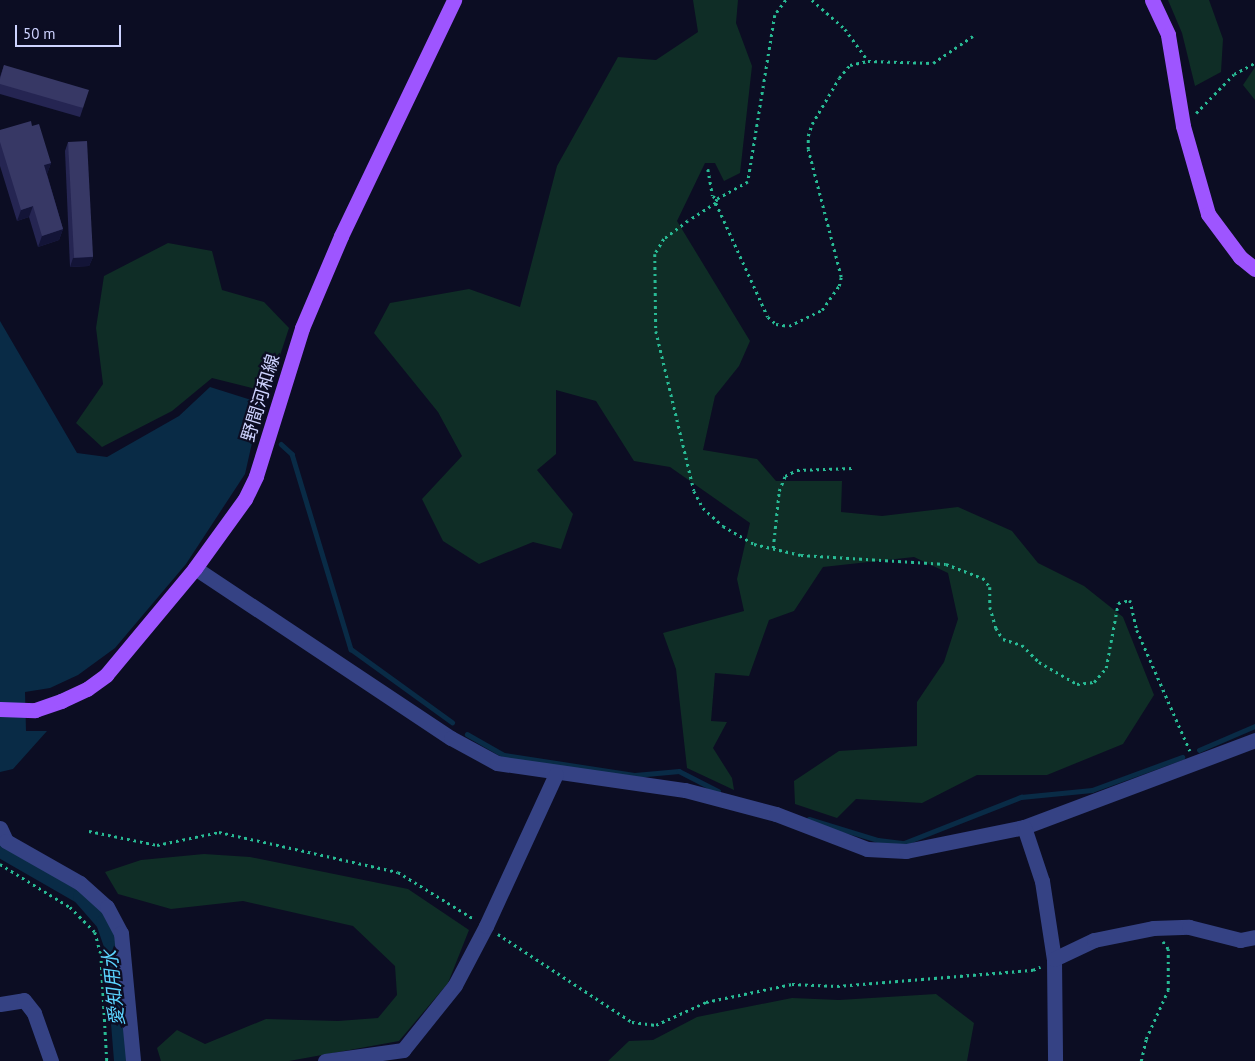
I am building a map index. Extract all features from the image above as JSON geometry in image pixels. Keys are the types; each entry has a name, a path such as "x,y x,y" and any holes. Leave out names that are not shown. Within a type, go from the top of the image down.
{"main road":[{"name":"野間河和線","path":"0,709 34,710 87,689 106,675 196,568 245,499 256,476 302,328 342,236 454,0"},
{"path":"1152,0 1168,35 1183,126 1208,214 1240,258 1255,269"}],"street":[{"path":"196,568 451,738 497,763 556,774 685,790 776,814 867,849 906,851 1024,827 1196,765 1255,740"},
{"path":"325,1061 403,1050 455,985 486,926 556,774"},
{"path":"1024,827 1042,881 1054,959 1055,1061"},
{"path":"0,828 6,841 80,883 107,908 121,933 133,1061"},
{"path":"1054,959 1094,940 1153,928 1189,927 1240,940 1255,938"},
{"path":"0,1004 24,1000 34,1013 50,1061"}],"path":[{"path":"786,0 775,15 748,182 716,201 664,239 655,254 656,331 694,491 703,508 723,526 754,544 801,555 848,560 946,564 983,578 990,587 990,607 996,628 1004,639 1022,645 1039,662 1086,685 1094,682 1106,668 1118,603 1130,600 1137,630 1196,765"},
{"path":"812,0 844,30 868,60"},
{"path":"708,169 716,201 768,317 776,324 789,326 822,310 839,286 841,277 808,149 808,136 839,78 850,65 868,60 933,63 973,36"},
{"path":"1183,126 1234,74 1255,63"},
{"path":"773,548 780,492 785,476 797,470 853,468"},
{"path":"89,830 157,845 219,832 398,872 486,926 632,1022 656,1025 706,1002 792,984 837,986 1033,970 1054,959"},
{"path":"0,864 70,907 95,932 101,954 107,1061"},
{"path":"1141,1061 1146,1039 1168,990 1168,949 1153,928"}],"green space":[{"path":"693,0 738,0 736,23 752,66 740,173 724,181 715,163 705,163 677,221 750,341 739,366 715,396 703,450 757,459 776,481 842,481 841,512 882,516 958,507 1012,531 1038,563 1084,586 1123,617 1154,695 1123,744 1047,775 977,775 922,803 856,799 837,818 795,804 794,781 839,751 917,746 917,702 944,662 958,619 948,573 914,557 823,567 794,611 769,620 749,676 715,673 711,721 727,722 713,748 732,778 734,790 687,768 676,669 663,633 744,611 737,579 750,523 670,467 634,461 596,401 556,390 556,454 537,470 573,514 561,549 533,542 479,564 443,541 422,499 462,456 438,412 374,333 390,303 469,289 520,307 557,166 618,57 656,60 698,32"},
{"path":"1168,0 1209,0 1223,39 1221,72 1195,86 1182,33"},
{"path":"1255,67 1255,100 1243,85"},
{"path":"168,243 212,251 222,290 264,302 289,328 268,392 212,378 172,411 102,447 76,423 103,384 96,328 104,276"},
{"path":"204,854 250,857 408,889 469,930 448,983 399,1041 289,1061 161,1061 157,1048 177,1030 205,1044 266,1019 338,1021 378,1018 397,995 395,966 353,926 243,901 171,909 118,894 105,872 141,860"},
{"path":"936,994 974,1023 967,1061 608,1061 629,1041 653,1040 697,1017 792,998 839,1000"}],"water":[{"path":"0,321 77,453 107,457 179,416 210,387 261,403 245,474 186,564 115,648 78,675 50,688 25,692 26,731 47,731 13,769 0,772"}],"building":[{"path":"4,65 89,90 83,108 0,84"},
{"path":"31,121 32,126 39,124 51,163 44,165 63,229 42,236 33,206 21,210 0,142 0,130"},
{"path":"87,141 93,257 74,258 68,142"}],"waterway":[{"path":"281,444 292,454 351,649 452,722"},
{"path":"1199,750 1255,726"},
{"path":"467,734 504,755 635,775 679,771 718,791"},
{"path":"809,819 878,840 904,843 1021,797 1092,790 1182,757"},
{"name":"愛知用水","path":"0,850 80,896 103,922 112,948 121,1061"}]}
